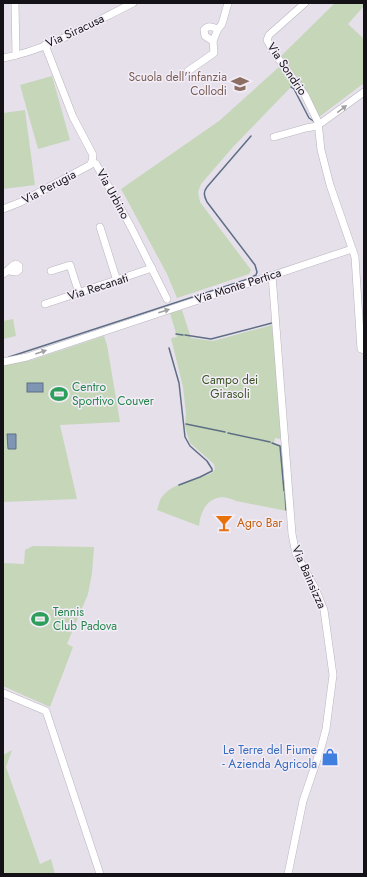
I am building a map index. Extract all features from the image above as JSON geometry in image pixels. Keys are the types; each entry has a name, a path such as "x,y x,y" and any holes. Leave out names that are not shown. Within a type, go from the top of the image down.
{"street":[{"path":"15,3 16,55"},
{"name":"Via Siracusa","path":"3,58 45,45 133,3"},
{"path":"188,71 214,53 213,41 222,24 228,3"},
{"name":"Via Sondrio","path":"305,3 269,35 267,40 275,54 305,95 319,125"},
{"path":"213,41 205,36 204,30 206,27 210,26 218,29"},
{"name":"Via Urbino","path":"45,45 71,112 93,155 92,162 96,164 117,200 167,299"},
{"path":"274,137 319,125 364,92"},
{"path":"319,125 321,150 335,203 355,257 361,349 364,350"},
{"name":"Via Perugia","path":"3,209 12,207 28,199 90,165 92,162"},
{"path":"100,227 117,281"},
{"name":"Via Monte Pertica","path":"3,362 27,357 352,249"},
{"path":"51,271 69,262 79,293"},
{"name":"Via Recanati","path":"45,304 152,268"},
{"name":"Via Bainsizza","path":"272,275 292,534 296,554 315,588 324,610 333,669 326,729 303,801 288,874"},
{"path":"3,692 46,711 100,874"}],"green space":[{"path":"335,3 364,3 364,6 348,24 364,39 364,83 319,117 302,84 281,56"},
{"path":"279,67 293,85 233,147 201,184 198,192 200,202 251,270 249,274 177,298 167,274 121,189 219,121"},
{"path":"52,76 70,140 38,149 20,85"},
{"path":"25,110 35,185 3,189 3,113"},
{"name":"Campo dei Girasoli","path":"182,310 191,338 213,341 272,325 282,439 275,438 274,443 282,446 287,511 236,501 228,498 216,498 210,501 206,506 200,518 199,526 157,510 161,498 172,488 212,473 215,469 214,464 190,443 185,426 186,414 183,387 171,338 177,337 170,313"},
{"path":"13,319 16,336 3,339 3,321"},
{"name":"Centro Sportivo Couver","path":"104,336 107,345 120,422 60,425 77,499 3,502 3,365 32,360"},
{"name":"Tennis Club Padova","path":"33,546 94,547 92,573 88,594 67,644 73,647 50,707 3,686 3,563 24,564 25,550"},
{"path":"12,750 6,767 40,864 51,859 55,874 3,874 3,755"}],"water":[{"path":"27,383 43,383 43,392 27,392"},
{"path":"7,434 16,434 16,449 8,449"}],"waterway":[{"path":"291,87 294,89 309,118 315,122"},
{"path":"9,357 248,279 256,275 257,272 255,265 207,202 204,194 207,187 251,136"},
{"path":"185,335 211,339 272,323"},
{"path":"176,334 183,335"},
{"path":"169,348 179,383 185,437 190,446 207,461 212,469 212,471 200,477 179,485"},
{"path":"186,424 225,432"},
{"path":"228,433 270,442"},
{"path":"272,443 280,446 284,491"},
{"path":"285,493 286,510"}],"place":[{"name":"Scuola dell'infanzia Collodi","path":"240,84"},
{"name":"Centro Sportivo Couver","path":"59,394"},
{"name":"Agro Bar","path":"224,523"},
{"name":"Tennis Club Padova","path":"40,619"},
{"name":"Le Terre del Fiume - Azienda Agricola","path":"330,757"}]}
